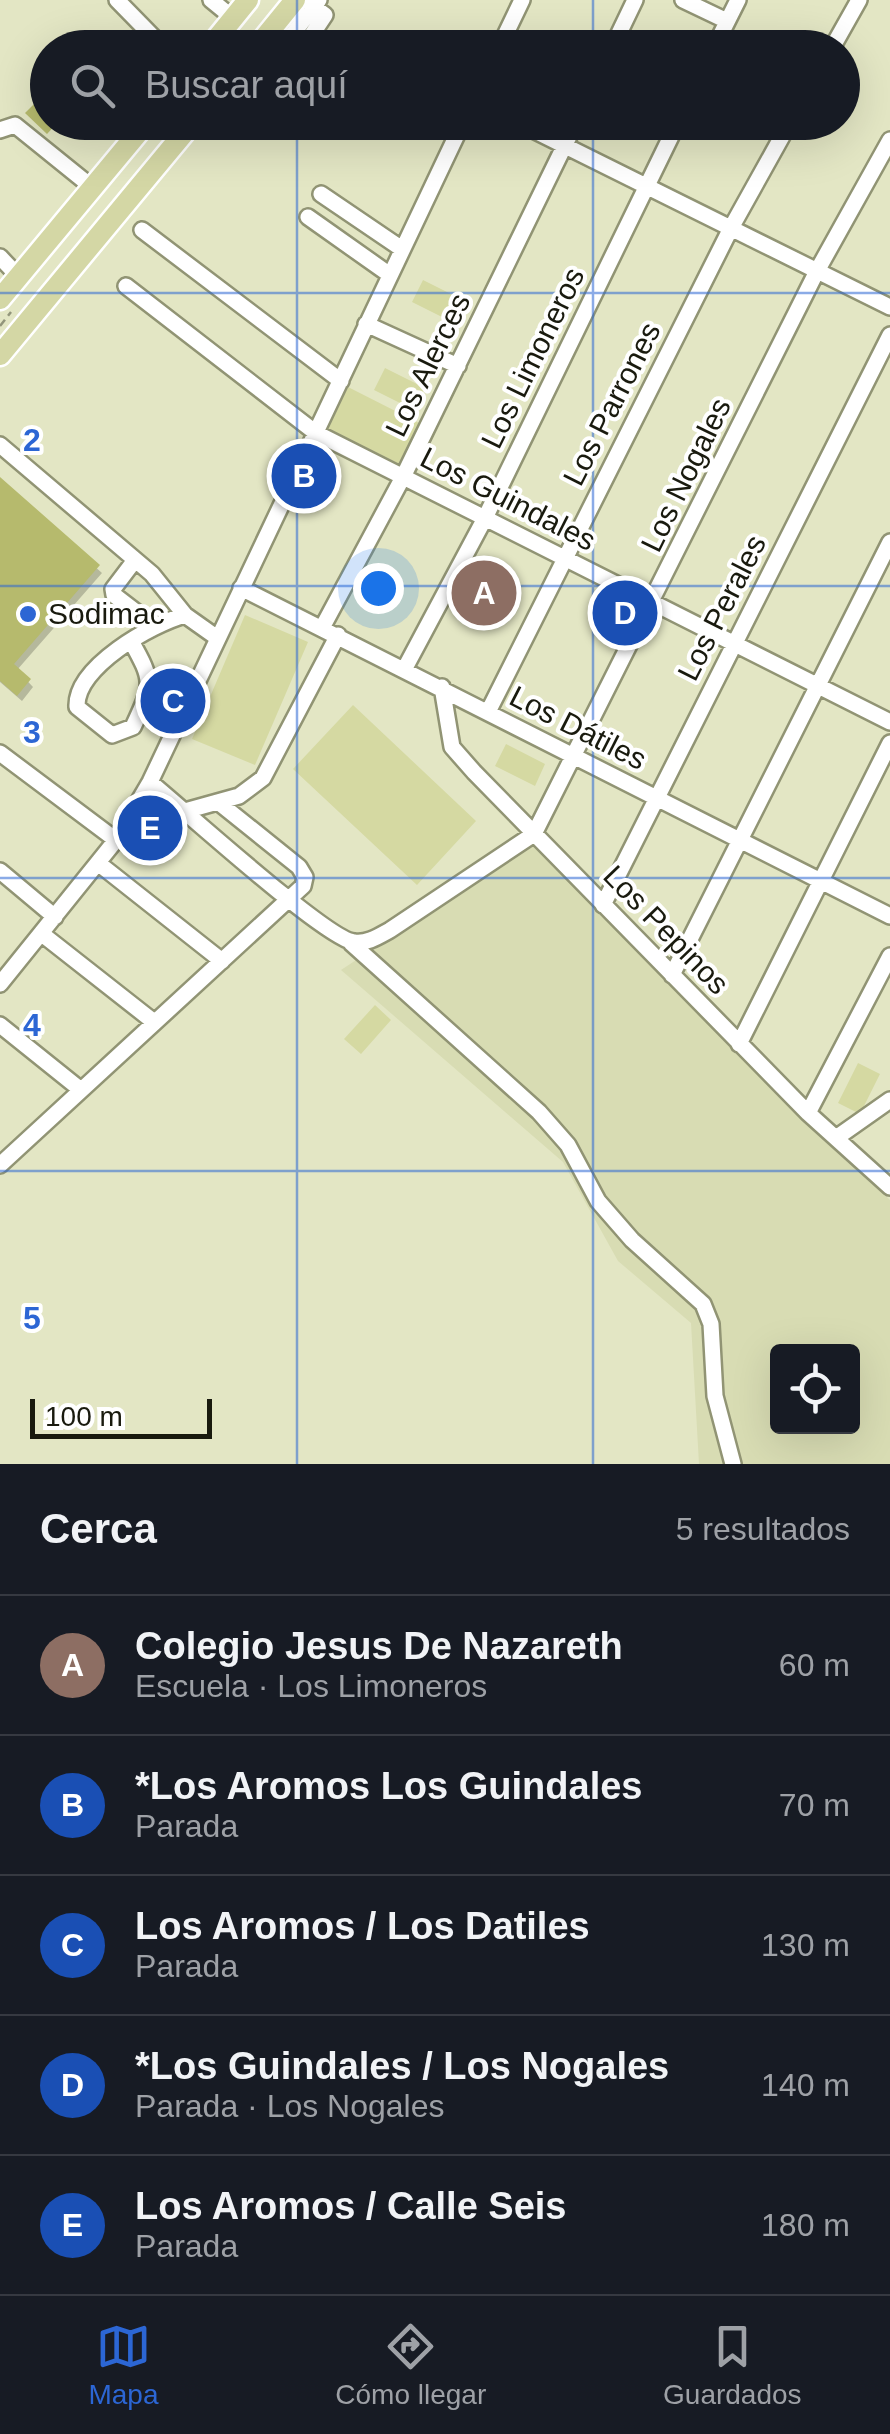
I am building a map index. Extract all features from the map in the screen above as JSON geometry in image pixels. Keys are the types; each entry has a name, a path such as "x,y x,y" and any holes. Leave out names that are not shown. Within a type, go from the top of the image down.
{"main road":[{"path":"223,30 248,0"},
{"path":"296,30 308,2"},
{"path":"0,299 132,140"},
{"path":"0,355 178,140"},
{"path":"92,188 95,212 107,226"}],"street":[{"path":"116,0 146,30"},
{"path":"211,0 233,18"},
{"path":"508,30 522,0"},
{"path":"621,30 636,0"},
{"path":"683,0 728,21"},
{"path":"723,30 738,0"},
{"path":"842,30 859,0"},
{"path":"306,30 325,18 308,2"},
{"path":"0,130 15,125 30,137"},
{"path":"33,140 92,188"},
{"path":"0,984 116,840 150,782 454,140"},
{"path":"553,140 890,307"},
{"name":"Los Alerces","path":"322,628 404,477 568,140"},
{"name":"Los Limoneros","path":"405,668 486,518 669,140"},
{"name":"Los Parrones","path":"488,712 731,228 780,140"},
{"name":"Los Nogales","path":"534,834 654,603 817,270 890,140"},
{"path":"321,194 402,249"},
{"path":"308,217 390,274"},
{"path":"142,230 340,381"},
{"path":"0,257 19,277"},
{"name":"Los Guindales","path":"126,286 316,433 890,722"},
{"path":"366,324 458,366"},
{"name":"Los Perales","path":"603,905 890,335"},
{"path":"0,446 136,560 185,615 216,638"},
{"path":"672,975 890,542"},
{"path":"136,560 114,589 114,595 154,625"},
{"name":"Los Dátiles","path":"240,588 890,916"},
{"path":"131,640 148,672 150,690 133,727 112,734 77,707 76,698 103,662 131,640 154,625 185,615"},
{"path":"185,812 247,792 270,769 338,636"},
{"name":"Los Pepinos","path":"442,687 452,747 739,1044 890,1187"},
{"path":"739,1044 890,743"},
{"path":"0,753 116,840"},
{"path":"150,782 291,900 351,942 539,1112 568,1145 609,1214 703,1304 711,1324 715,1396 733,1464"},
{"path":"0,1165 291,900 305,877 299,867 218,802"},
{"path":"351,942 366,942 390,930 534,834"},
{"path":"98,863 222,962"},
{"path":"0,870 55,917"},
{"path":"42,934 154,1022"},
{"path":"808,1113 890,956"},
{"path":"0,1025 81,1090"},
{"path":"836,1138 890,1100"}],"shaded area":[{"path":"423,280 463,300 452,322 412,302"},
{"path":"385,368 425,388 414,410 374,390"},
{"path":"348,387 419,423 399,464 328,429"},
{"path":"245,615 308,642 255,765 192,739"},
{"path":"353,705 476,821 417,885 293,769"},
{"path":"506,744 545,764 535,786 495,766"},
{"path":"532,844 732,1049 890,1200 890,1464 699,1464 691,1323 618,1261 563,1162 341,970"},
{"path":"375,1005 391,1020 361,1054 344,1039"},
{"path":"858,1063 880,1074 860,1114 838,1103"}],"building":[{"name":"Sodimac","path":"0,477 100,565 14,664 31,679 17,696 0,681"}],"place":[{"name":"*Los Aromos Los Guindales","path":"304,476"},
{"name":"Colegio Jesus De Nazareth","path":"484,593"},
{"name":"*Los Guindales / Los Nogales","path":"625,613"},
{"name":"Sodimac","path":"28,614"},
{"name":"Los Aromos / Los Datiles","path":"173,701"},
{"name":"Los Aromos / Calle Seis","path":"150,828"}]}
